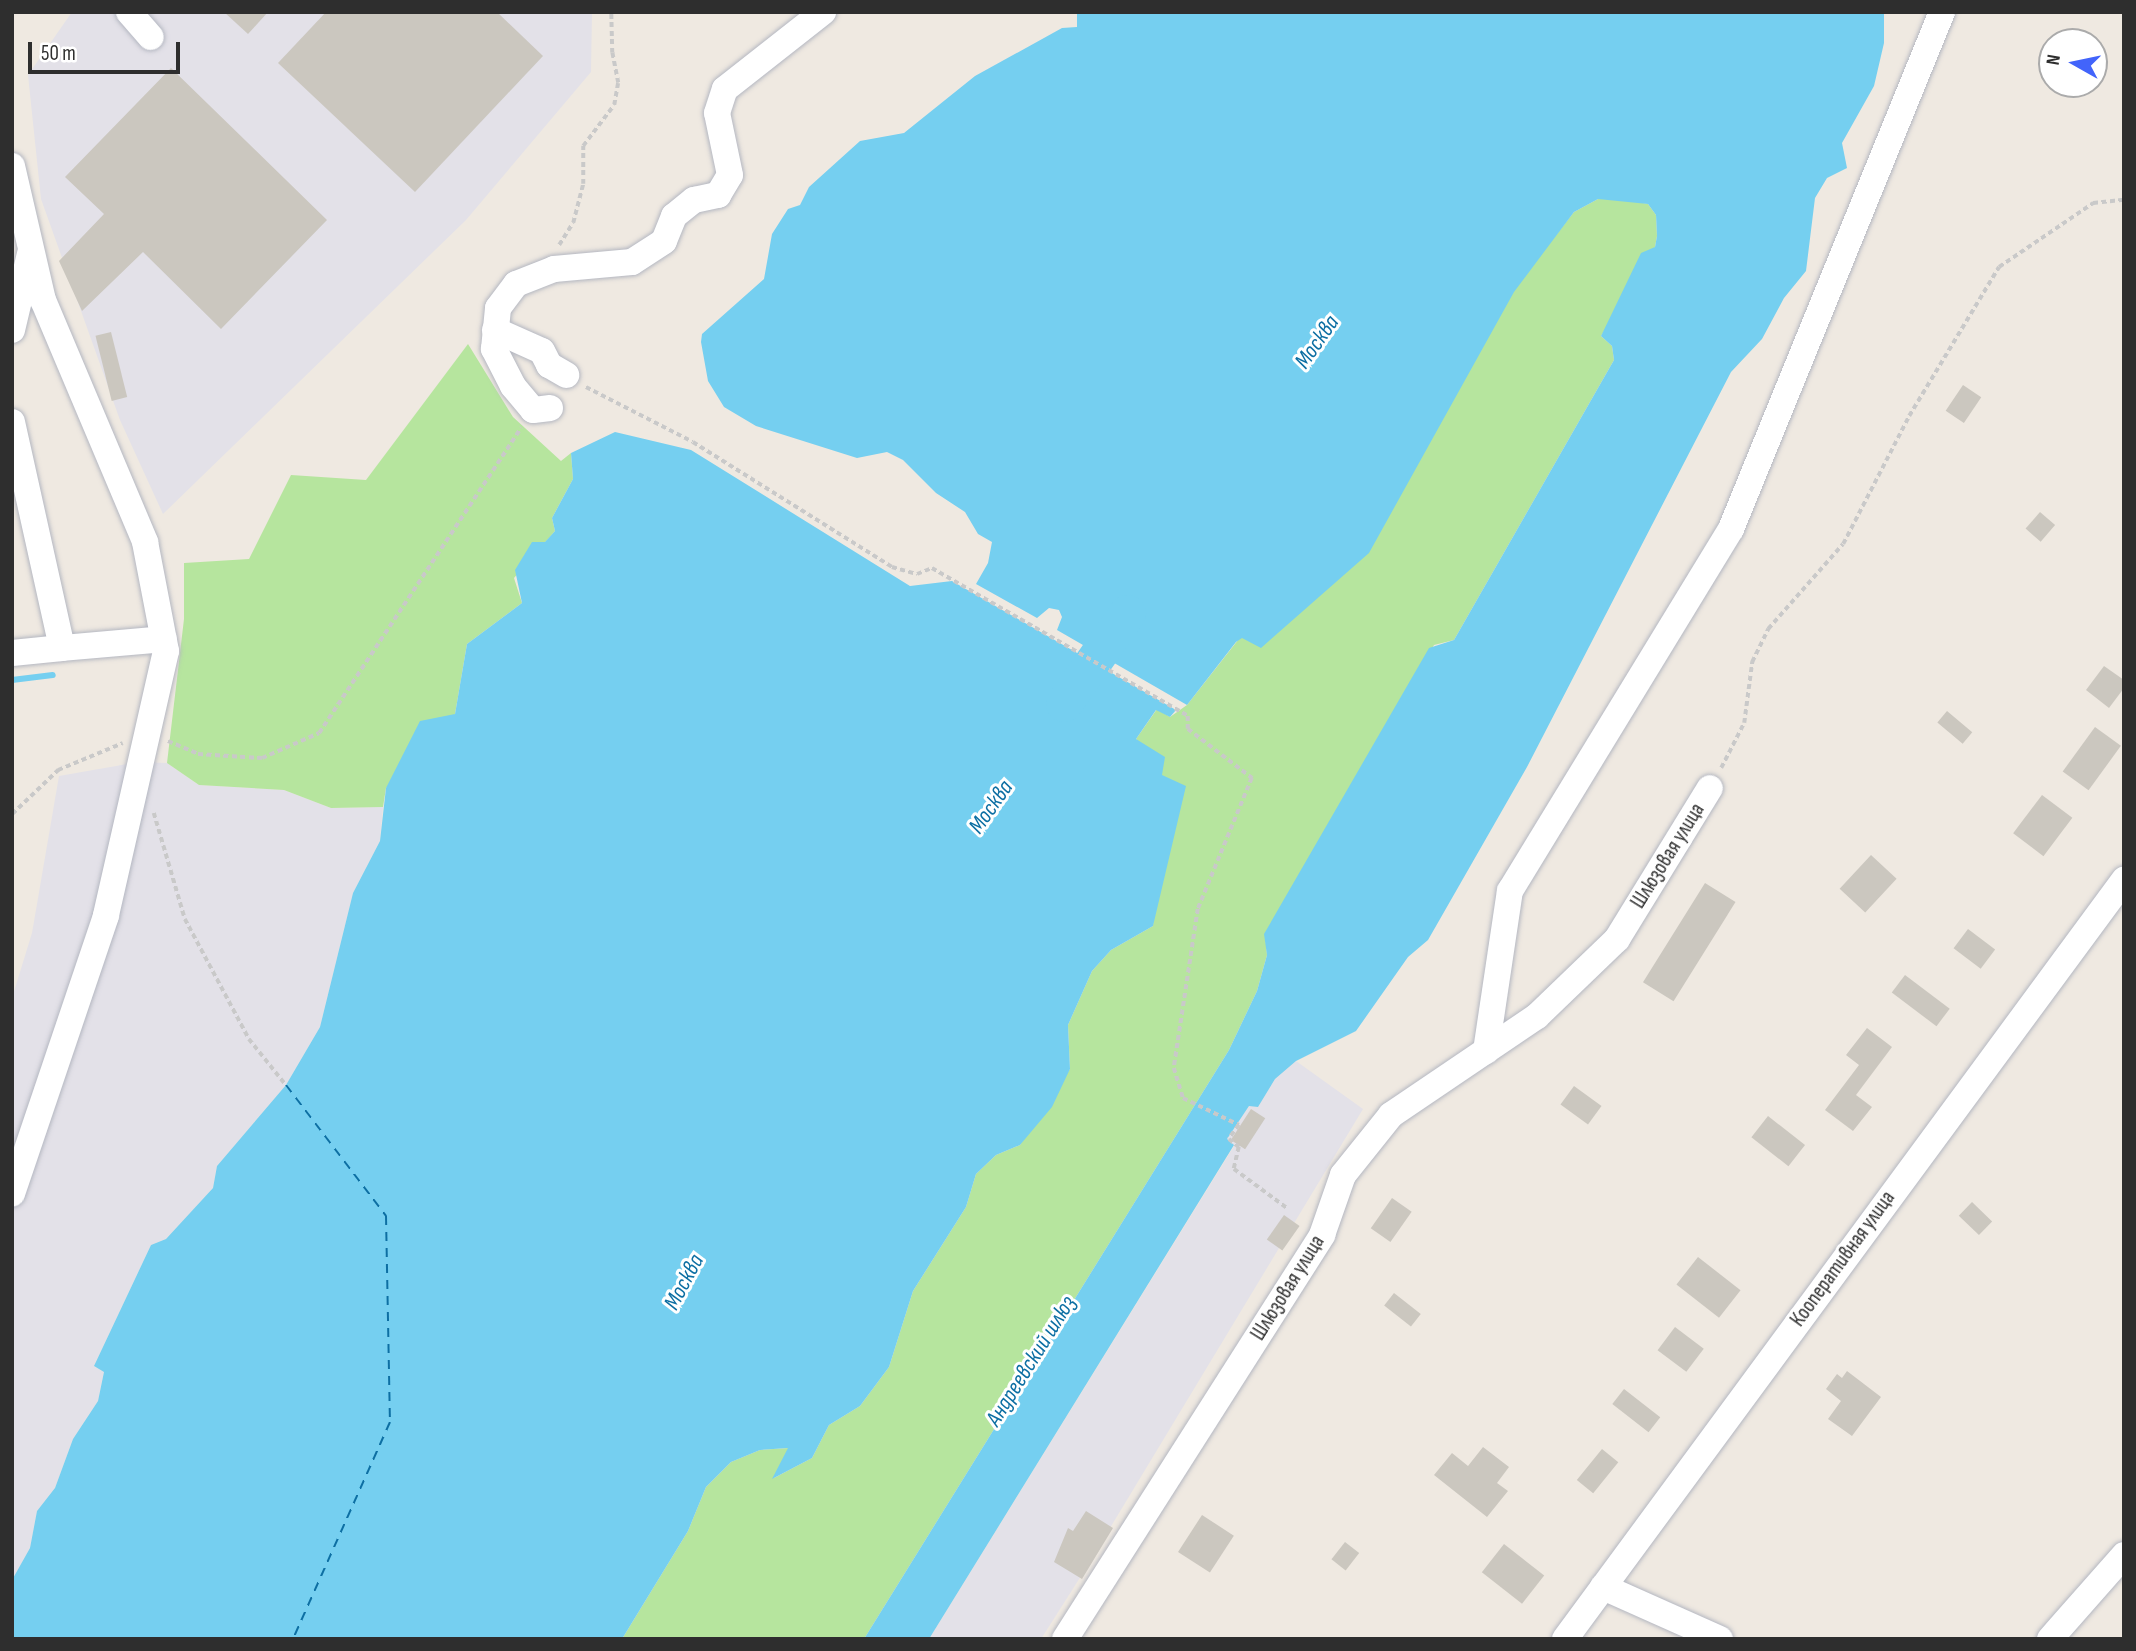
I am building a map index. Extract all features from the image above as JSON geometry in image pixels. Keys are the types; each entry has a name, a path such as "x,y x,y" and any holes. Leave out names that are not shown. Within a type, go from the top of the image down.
{"street":[{"path":"129,12 151,37"},
{"path":"542,409 513,386 494,349 498,308 516,284 554,269 632,262 664,240 674,216 694,200 718,195 730,175 717,113 725,89 823,12"},
{"path":"1486,1051 1510,891 1731,529 1942,12"},
{"path":"12,166 43,300 145,542 166,651 106,916 12,1192"},
{"path":"12,330 31,249"},
{"path":"495,330 542,351 549,365 574,384"},
{"path":"12,422 62,648"},
{"path":"12,653 164,639"},
{"name":"Шлюзовая улица","path":"1065,1639 1322,1235 1343,1175 1391,1115 1537,1016 1617,939 1710,788"},
{"name":"Кооперативная улица","path":"1565,1639 2124,880"},
{"path":"2054,1637 2124,1555"},
{"path":"1602,1587 1720,1639"}],"path":[{"path":"554,269 552,254 573,223 583,184 583,146 614,104 618,83 612,53 611,12"},
{"path":"1710,788 1744,723 1752,662 1768,629 1843,544 1909,416 1999,267 2094,203 2124,200"},
{"path":"574,384 693,442 892,567 918,574 932,568 1188,716 1188,729 1252,778 1198,909 1174,1069 1183,1098 1239,1125 1228,1139 1239,1147 1234,1169 1287,1208"},
{"path":"574,384 593,392"},
{"path":"12,814 58,770 148,732 198,754 262,758 319,733 542,409"},
{"path":"153,810 185,919 249,1039 286,1085"}],"shaded area":[{"path":"72,12 592,12 591,72 466,220 163,514 120,420 41,199 28,75"},
{"path":"139,762 167,763 199,785 284,790 331,808 383,807 380,841 353,893 320,1027 286,1085 217,1166 213,1188 166,1239 151,1245 94,1366 104,1372 98,1401 73,1439 55,1488 37,1511 30,1548 12,1580 12,998 32,933 59,776"},
{"path":"1296,1061 1363,1109 1041,1639 929,1639 1234,1146 1226,1140 1250,1105 1258,1107 1275,1079"}],"green space":[{"path":"1618,198 1648,204 1656,215 1657,236 1655,247 1601,336 1612,346 1614,360 1454,640 1434,645 1265,934 1267,955 1257,991 1229,1050 864,1639 622,1639 688,1531 706,1487 731,1462 760,1450 789,1448 774,1478 812,1458 829,1425 860,1406 889,1367 913,1291 966,1207 976,1174 996,1155 1020,1145 1070,1069 1068,1025 1092,971 1111,950 1153,926 1162,775 1136,739 1157,709 1170,717 1187,705 1574,212 1598,199"},
{"path":"468,344 513,417 561,461 571,453 573,479 552,518 555,531 514,578 522,603 467,644 455,714 386,788 383,807 331,808 284,790 199,785 167,763 184,619 184,563 249,559 291,475 366,480"}],"water":[{"path":"1077,12 1884,12 1884,43 1874,86 1842,143 1847,168 1827,178 1815,198 1806,271 1784,298 1762,339 1731,372 1527,767 1428,940 1408,957 1356,1031 1296,1061 1275,1079 1258,1107 1249,1106 1227,1139 1234,1145 929,1639 864,1639 1229,1050 1257,991 1267,955 1264,934 1429,648 1454,640 1614,360 1612,346 1601,336 1641,253 1655,247 1657,236 1656,215 1648,204 1598,199 1574,212 1514,292 1369,553 1261,648 1242,638 1236,642 1187,705 1057,630 1062,617 1059,610 1049,608 1037,618 976,584 988,563 992,542 978,534 965,512 936,493 903,460 887,452 857,458 756,426 724,407 708,381 701,342 702,334 764,279 772,234 788,209 800,205 809,187 860,141 904,133 975,76 1062,28 1077,27"},
{"path":"615,432 691,450 910,586 952,581 1176,710 1170,717 1156,710 1136,739 1165,757 1162,775 1186,786 1153,926 1111,950 1092,971 1068,1025 1070,1069 1052,1107 1020,1145 996,1155 976,1174 966,1207 913,1291 889,1367 860,1406 829,1425 812,1458 772,1479 788,1448 760,1450 731,1462 706,1487 688,1531 622,1639 12,1639 12,1580 30,1548 37,1511 55,1488 73,1439 98,1401 104,1372 94,1366 151,1245 166,1239 213,1188 217,1166 286,1085 320,1027 353,893 380,841 386,788 420,721 455,714 467,644 522,603 515,570 532,542 545,542 555,531 552,518 573,479 571,453"}],"building":[{"path":"224,12 268,12 248,34"},
{"path":"326,12 497,12 543,56 415,192 278,63"},
{"path":"171,68 327,220 221,329 143,252 82,311 59,261 104,214 65,177"},
{"path":"111,332 127,397 112,401 95,336"},
{"path":"1963,385 1981,397 1964,423 1946,411"},
{"path":"2040,512 2055,525 2041,542 2026,529"},
{"path":"2104,666 2124,680 2124,688 2109,708 2086,690"},
{"path":"1947,711 1972,732 1963,744 1937,722"},
{"path":"2095,727 2121,746 2089,790 2063,771"},
{"path":"2042,795 2072,818 2043,856 2013,833"},
{"path":"1871,855 1897,879 1865,913 1840,889"},
{"path":"1705,883 1736,902 1674,1001 1643,982"},
{"path":"1968,929 1995,949 1981,969 1954,948"},
{"path":"1905,975 1950,1009 1936,1026 1892,993"},
{"path":"1867,1028 1892,1047 1856,1095 1872,1107 1853,1131 1825,1110 1859,1065 1846,1055"},
{"path":"1574,1086 1602,1106 1588,1125 1560,1105"},
{"path":"1251,1109 1265,1118 1245,1149 1231,1140"},
{"path":"1768,1116 1805,1145 1788,1166 1751,1137"},
{"path":"1392,1198 1412,1212 1390,1242 1371,1228"},
{"path":"1972,1202 1992,1221 1979,1235 1959,1216"},
{"path":"1284,1215 1300,1226 1282,1250 1267,1240"},
{"path":"1698,1257 1741,1290 1719,1318 1676,1285"},
{"path":"1394,1293 1421,1314 1411,1327 1384,1306"},
{"path":"1675,1327 1704,1349 1686,1372 1658,1350"},
{"path":"1847,1371 1881,1397 1852,1436 1828,1419 1841,1401 1826,1389 1837,1374 1842,1378"},
{"path":"1624,1389 1660,1417 1649,1432 1612,1404"},
{"path":"1483,1447 1509,1467 1497,1483 1508,1491 1487,1517 1434,1475 1452,1453 1468,1466"},
{"path":"1602,1449 1618,1462 1593,1493 1577,1480"},
{"path":"1086,1511 1113,1528 1082,1579 1054,1562 1068,1528 1073,1531"},
{"path":"1202,1515 1234,1536 1210,1573 1178,1552"},
{"path":"1345,1542 1359,1553 1346,1570 1331,1559"},
{"path":"1504,1544 1544,1575 1522,1604 1482,1572"}],"waterway":[{"name":"Москва","path":"1064,703 1127,613"},
{"path":"12,680 53,675"}],"ferry route":[{"path":"286,1085 386,1216 390,1422 293,1639"}],"water label":[{"name":"Андреевский шлюз","path":"1031,1361"}]}
